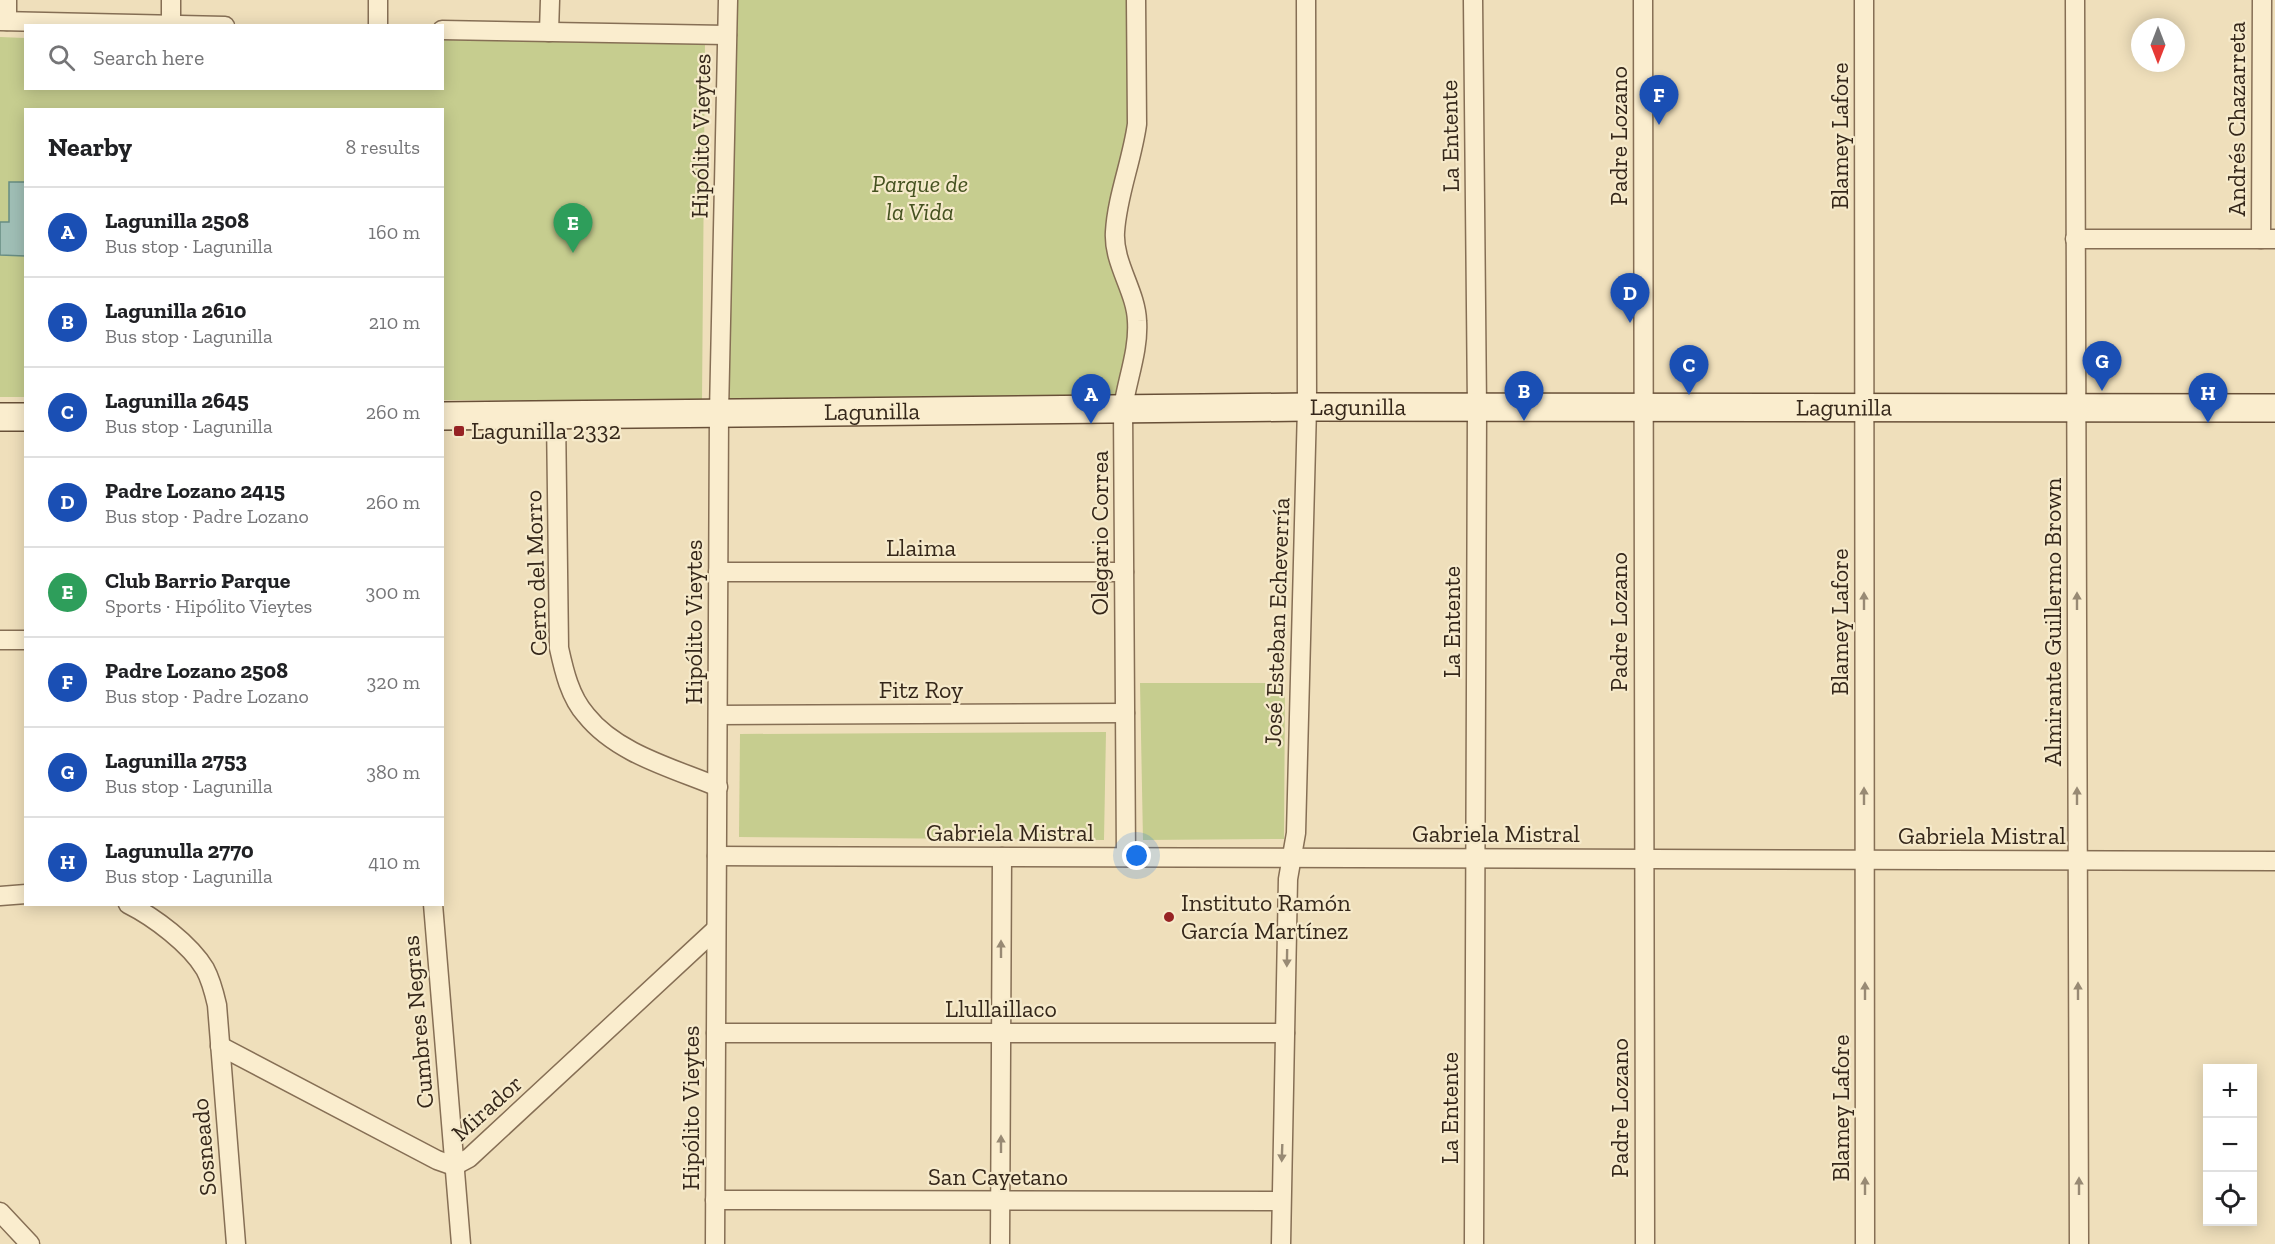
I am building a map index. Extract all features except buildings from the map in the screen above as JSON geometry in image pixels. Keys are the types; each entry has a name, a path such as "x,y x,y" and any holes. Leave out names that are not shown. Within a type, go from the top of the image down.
{"main road":[{"name":"Lagunilla","path":"444,416 1307,407 2275,408"},
{"path":"0,417 24,417"}],"street":[{"path":"7,0 4,21 171,24 171,0"},
{"path":"378,0 378,24"},
{"path":"549,32 550,0"},
{"name":"Hipólito Vieytes","path":"715,1244 719,413 728,0"},
{"name":"Olegario Correa","path":"1126,857 1123,408 1136,341 1137,321 1133,294 1118,254 1114,236 1116,216 1135,142 1137,124 1136,0"},
{"name":"José Esteban Echeverría","path":"1281,1244 1288,879 1296,833 1307,407 1306,0"},
{"name":"La Entente","path":"1473,0 1477,408 1474,1244"},
{"name":"Padre Lozano","path":"1643,0 1645,1244"},
{"name":"Blamey Lafore","path":"1864,0 1865,1244"},
{"name":"Almirante Guillermo Brown","path":"2075,0 2079,1244"},
{"name":"Andrés Chazarreta","path":"2262,0 2268,239"},
{"path":"444,30 727,35"},
{"path":"2075,239 2268,239"},
{"name":"Cerro del Morro","path":"556,415 559,648 563,670 575,698 599,730 626,748 718,787"},
{"name":"Llaima","path":"718,572 1124,572"},
{"path":"2,643 24,640"},
{"name":"Fitz Roy","path":"718,715 1125,713"},
{"name":"Gabriela Mistral","path":"717,856 2275,861"},
{"path":"1000,1244 1002,857"},
{"path":"0,896 24,894"},
{"name":"Sosneado","path":"132,906 145,913 189,948 204,968 217,1005 236,1244"},
{"name":"Cumbres Negras","path":"433,906 461,1244"},
{"name":"Mirador","path":"220,1046 437,1160 454,1166 469,1158 717,929"},
{"name":"Llullaillaco","path":"716,1033 1285,1033"},
{"name":"San Cayetano","path":"715,1200 1281,1201"},
{"path":"0,1212 30,1244"}],"green space":[{"name":"Parque de la Vida","path":"728,0 1136,0 1137,124 1116,216 1133,294 1123,408 719,413"},
{"path":"0,37 24,38 24,90 444,90 444,40 705,41 702,401 444,400 444,108 24,108 24,397 0,397"},
{"path":"1140,683 1285,683 1284,839 1143,840"},
{"path":"1106,732 1104,840 739,837 740,734"}],"water":[{"path":"9,182 24,182 24,256 0,255 0,222 9,222"}],"place":[{"name":"Padre Lozano 2508","path":"1659,125"},
{"name":"Club Barrio Parque","path":"573,253"},
{"name":"Padre Lozano 2415","path":"1630,323"},
{"name":"Lagunilla 2753","path":"2102,391"},
{"name":"Lagunilla 2645","path":"1689,395"},
{"name":"Lagunilla 2610","path":"1524,421"},
{"name":"Lagunulla 2770","path":"2208,423"},
{"name":"Lagunilla 2508","path":"1091,424"},
{"name":"Lagunilla 2332","path":"459,431"},
{"name":"Instituto Ramón García Martínez","path":"1169,917"}]}
